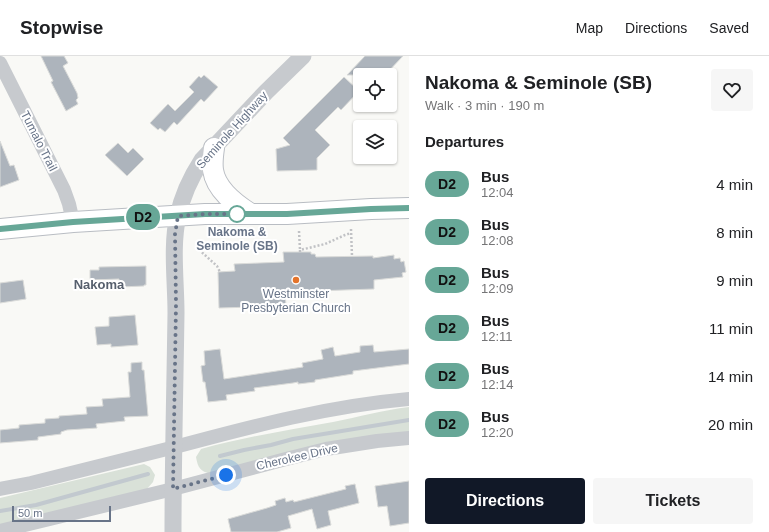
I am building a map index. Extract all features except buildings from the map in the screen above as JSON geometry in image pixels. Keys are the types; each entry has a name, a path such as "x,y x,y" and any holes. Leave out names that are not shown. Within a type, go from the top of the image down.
{"main road":[{"path":"214,148 212,170 216,182 235,204 251,214"},
{"path":"0,229 73,222 205,214 287,214 409,208"}],"street":[{"name":"Seminole Highway","path":"173,532 176,304 175,234 178,216 184,195 194,172 202,160 266,92 303,56"},
{"name":"Tumalo Trail","path":"0,63 64,190 73,222"},
{"path":"0,489 32,483 290,417 334,408 409,399"},
{"name":"Cherokee Drive","path":"0,531 173,489 326,449 377,441 409,438"}],"path":[{"path":"351,229 352,256"},
{"path":"299,231 300,251 325,244 345,235 351,234"},
{"path":"196,247 217,266 220,272"}],"shaded area":[{"path":"409,407 409,434 211,474 202,470 196,457 201,449 234,441"},
{"path":"144,464 150,467 155,475 153,482 146,490 0,526 0,498"}],"waterway":[{"path":"220,456 293,439 409,420"},
{"path":"0,511 36,505 148,474"}],"bus line":[{"name":"D2","path":"0,229 159,216 205,214 287,214 409,208"}],"place":[{"name":"Nakoma & Seminole (SB)","path":"237,214"},
{"name":"Westminster Presbyterian Church","path":"296,280"}],"district":[{"name":"Nakoma","path":"99,284"}],"route":[{"path":"226,475 173,489 176,304 175,234 178,216 237,214"}]}
